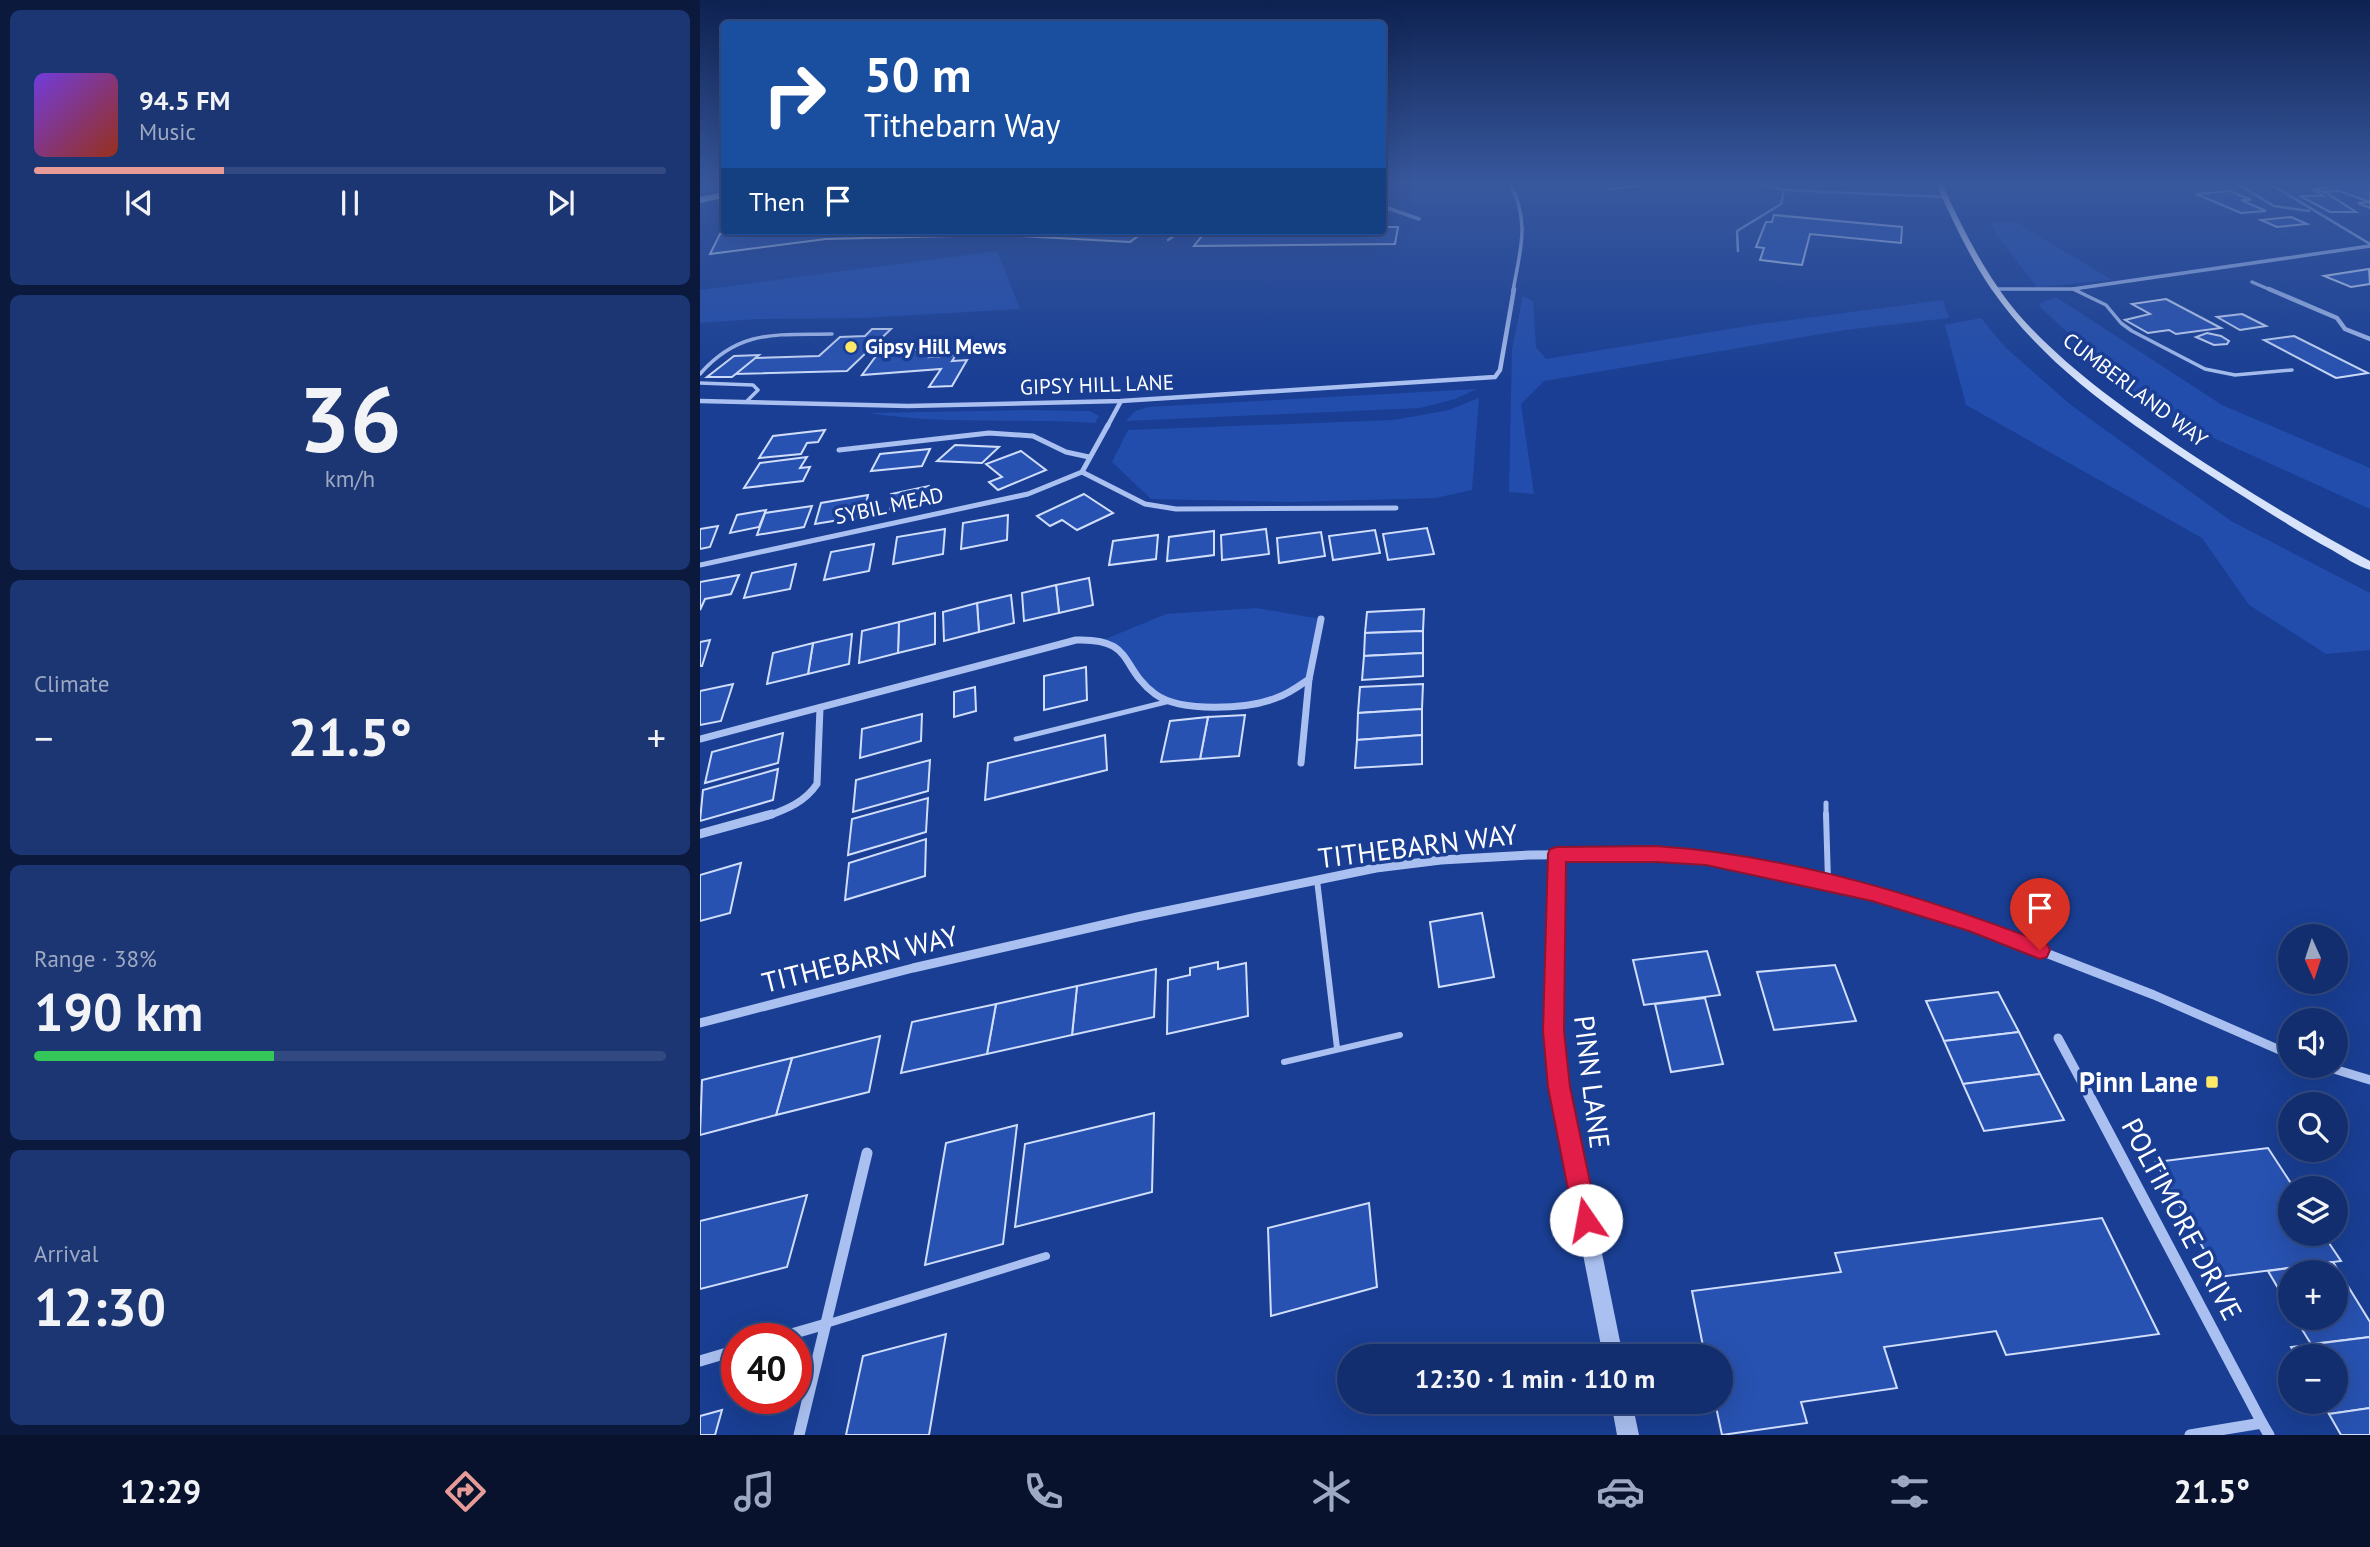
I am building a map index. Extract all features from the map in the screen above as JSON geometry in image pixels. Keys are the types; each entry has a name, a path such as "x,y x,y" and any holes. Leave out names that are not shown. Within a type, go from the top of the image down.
{"main road":[{"name":"CUMBERLAND WAY","path":"1974,249 1996,289 2022,322 2057,358 2140,424 2250,497 2370,566"}],"street":[{"name":"GIPSY HILL LANE","path":"700,401 908,406 1121,401 1495,377 1500,370 1520,249"},
{"path":"1996,289 2073,289 2343,249"},
{"path":"2252,282 2337,318 2346,329 2370,340"},
{"path":"1121,401 1082,472 1145,504 1176,509 1396,508"},
{"path":"839,450 989,433 1016,433 1034,436 1066,452 1089,457"},
{"name":"SYBIL MEAD","path":"700,565 1028,494 1082,472"},
{"path":"1301,763 1309,679 1321,618"},
{"path":"700,739 1076,640 1103,640 1129,660 1157,695 1189,706 1224,706 1270,701 1309,679"},
{"path":"700,834 754,820 804,799 817,785 820,708"},
{"name":"TITHEBARN WAY","path":"700,1023 939,962 1136,917 1376,868 1441,860 1557,854 1656,854 1706,857 1828,881 1971,924 2154,995 2278,1049"},
{"name":"PINN LANE","path":"1557,854 1553,1031 1559,1087 1611,1344"},
{"name":"POLTIMORE DRIVE","path":"2058,1038 2266,1429 2190,1435"},
{"path":"2348,1073 2370,1080"},
{"path":"799,1435 867,1153"},
{"path":"812,1328 826,1324"},
{"path":"700,1361 721,1355"},
{"path":"1624,1414 1628,1435"}],"lane":[{"path":"2073,289 2092,296 2115,312 2121,323 2162,348 2206,370 2227,376 2247,376 2292,370"},
{"path":"700,374 725,348 747,338 832,334"},
{"path":"700,383 753,385 758,390 746,402"},
{"path":"1016,739 1173,701"},
{"path":"1826,803 1828,881"},
{"path":"1317,880 1337,1048"},
{"path":"1284,1062 1400,1035"},
{"path":"826,1324 1046,1256"}],"shaded area":[{"path":"2007,249 2061,249 2112,280 2037,287"},
{"path":"997,251 1020,309 863,318 757,319 700,323 700,290"},
{"path":"1523,296 1533,301 1536,347 1546,359 1760,324 1943,300 1949,318 1845,330 1544,381 1521,404 1534,494 1509,492 1512,349"},
{"path":"2056,297 2222,405 2370,468 2370,509 2152,410 2040,307 2041,303"},
{"path":"1981,318 2004,346 2071,405 2231,521 2370,593 2370,650 2326,654 2249,605 2202,538 1966,405 1945,325"},
{"path":"1477,389 1455,399 1420,408 1126,421 1135,411 1148,407"},
{"path":"1479,398 1472,490 1436,498 1291,502 1151,499 1112,462 1128,430 1394,420 1449,410"},
{"path":"1090,411 1099,416 1095,423 925,419 868,413"},
{"path":"1256,608 1321,619 1309,679 1270,701 1224,706 1189,706 1157,695 1129,660 1103,640 1166,614"}],"building":[{"path":"713,249 749,249 710,254"},
{"path":"1764,249 1806,249 1802,265 1760,260"},
{"path":"2369,269 2370,284 2351,287 2324,276"},
{"path":"2166,299 2221,328 2176,334 2169,330 2148,333 2125,320 2150,314 2132,304"},
{"path":"2242,314 2266,326 2240,330 2217,317"},
{"name":"Gipsy Hill Mews","path":"872,329 891,329 847,371 735,374 755,358 819,356 840,337 865,336"},
{"path":"2207,333 2229,341 2227,344 2214,345 2196,337"},
{"path":"2294,336 2368,373 2336,378 2264,340"},
{"path":"934,348 929,357 956,355 952,361 967,360 952,386 929,387 941,369 862,375 879,352"},
{"path":"759,355 732,377 707,377 734,356"},
{"path":"825,430 818,442 807,443 801,454 759,458 773,436"},
{"path":"955,445 999,447 982,463 937,461"},
{"path":"930,449 922,466 871,471 880,454"},
{"path":"1021,451 1046,470 998,490 989,482 1002,477 986,464"},
{"path":"807,457 800,468 810,467 803,481 744,488 760,463"},
{"path":"929,486 928,501 890,509 891,494"},
{"path":"1084,494 1113,513 1077,530 1062,520 1050,526 1037,516"},
{"path":"868,495 863,516 815,524 821,503"},
{"path":"812,506 804,527 757,535 765,513"},
{"path":"766,510 759,527 730,533 737,515"},
{"path":"1008,515 1007,540 961,549 963,523"},
{"path":"718,526 710,547 700,549 700,529"},
{"path":"1427,528 1434,554 1388,560 1383,534"},
{"path":"945,529 943,554 893,564 897,537"},
{"path":"1266,529 1269,554 1222,560 1221,535"},
{"path":"1375,530 1380,553 1333,560 1329,536"},
{"path":"1214,531 1214,555 1167,561 1169,537"},
{"path":"1321,532 1325,556 1279,563 1277,538"},
{"path":"1158,535 1156,559 1109,565 1113,541"},
{"path":"874,544 869,571 824,580 831,552"},
{"path":"796,564 790,589 744,598 752,573"},
{"path":"739,575 731,594 705,599 700,610 700,582"},
{"path":"1089,578 1093,605 1059,613 1056,585"},
{"path":"1056,585 1059,613 1024,621 1022,593"},
{"path":"1011,595 1014,623 979,632 977,603"},
{"path":"977,603 979,632 944,641 943,612"},
{"path":"1424,609 1423,631 1365,633 1367,612"},
{"path":"935,613 935,644 898,653 899,622"},
{"path":"899,622 898,653 859,663 862,631"},
{"path":"1423,631 1423,653 1364,656 1365,633"},
{"path":"852,634 849,664 808,674 813,643"},
{"path":"710,640 702,666 700,666 700,642"},
{"path":"813,643 808,674 767,684 773,653"},
{"path":"1423,653 1423,676 1362,680 1364,656"},
{"path":"1086,667 1087,700 1044,710 1044,676"},
{"path":"733,684 721,721 700,725 700,691"},
{"path":"1423,684 1422,709 1358,713 1360,687"},
{"path":"975,687 976,711 954,717 954,692"},
{"path":"1422,709 1422,735 1357,740 1358,713"},
{"path":"922,714 921,741 860,758 862,729"},
{"path":"1245,715 1239,756 1200,759 1208,717"},
{"path":"1208,717 1200,759 1161,762 1170,721"},
{"path":"783,733 778,763 705,783 712,752"},
{"path":"1105,735 1107,770 985,800 988,763"},
{"path":"1422,735 1422,764 1355,768 1357,740"},
{"path":"930,760 928,791 853,812 856,780"},
{"path":"778,769 773,800 700,821 703,790"},
{"path":"928,798 926,832 848,855 852,819"},
{"path":"926,839 925,876 845,900 849,863"},
{"path":"741,863 730,913 700,921 700,875"},
{"path":"1482,913 1494,977 1439,987 1430,922"},
{"path":"1707,951 1720,995 1644,1005 1633,960"},
{"path":"1218,962 1218,969 1246,963 1248,1016 1167,1034 1168,980 1190,975 1190,968"},
{"path":"1835,965 1856,1021 1774,1030 1757,972"},
{"path":"1156,969 1154,1017 1072,1035 1077,986"},
{"path":"1077,986 1072,1035 987,1054 996,1004"},
{"path":"1998,992 2019,1032 1944,1041 1926,1001"},
{"path":"1705,998 1723,1064 1671,1072 1655,1004"},
{"path":"996,1004 987,1054 901,1073 912,1022"},
{"path":"2019,1032 2040,1074 1963,1084 1944,1041"},
{"path":"880,1036 869,1092 776,1115 792,1058"},
{"path":"792,1058 776,1115 700,1135 702,1080"},
{"path":"2040,1074 2064,1120 1984,1131 1963,1084"},
{"path":"1154,1113 1152,1192 1015,1227 1025,1144"},
{"path":"1017,1125 1003,1244 925,1265 946,1143"},
{"path":"2268,1148 2286,1176 2278,1176 2278,1246 2331,1246 2340,1260 2278,1260 2278,1269 2219,1277 2156,1162"},
{"path":"807,1195 787,1267 700,1289 700,1221"},
{"path":"1369,1203 1377,1287 1271,1316 1268,1228"},
{"path":"2102,1218 2159,1334 2006,1355 1996,1331 1884,1347 1897,1388 1801,1402 1807,1423 1722,1435 1718,1414 1733,1414 1733,1344 1703,1344 1692,1291 1841,1272 1835,1253"},
{"path":"2278,1270 2278,1288 2268,1271"},
{"path":"2348,1286 2370,1322 2370,1337 2311,1344 2302,1330 2348,1330"},
{"path":"946,1334 929,1435 846,1435 863,1356"},
{"path":"2370,1337 2370,1408 2348,1411 2348,1344 2315,1344"},
{"path":"2370,1408 2370,1435 2341,1435 2329,1414 2348,1414 2348,1411"},
{"path":"721,1410 715,1435 700,1435 700,1416"}],"place":[{"name":"Gipsy Hill Mews","path":"851,347"},
{"name":"Pinn Lane","path":"2212,1082"}],"route":[{"path":"1586,1220 1559,1087 1553,1031 1557,854 1706,857 1828,881 1872,892 1971,924 2040,950"}]}
